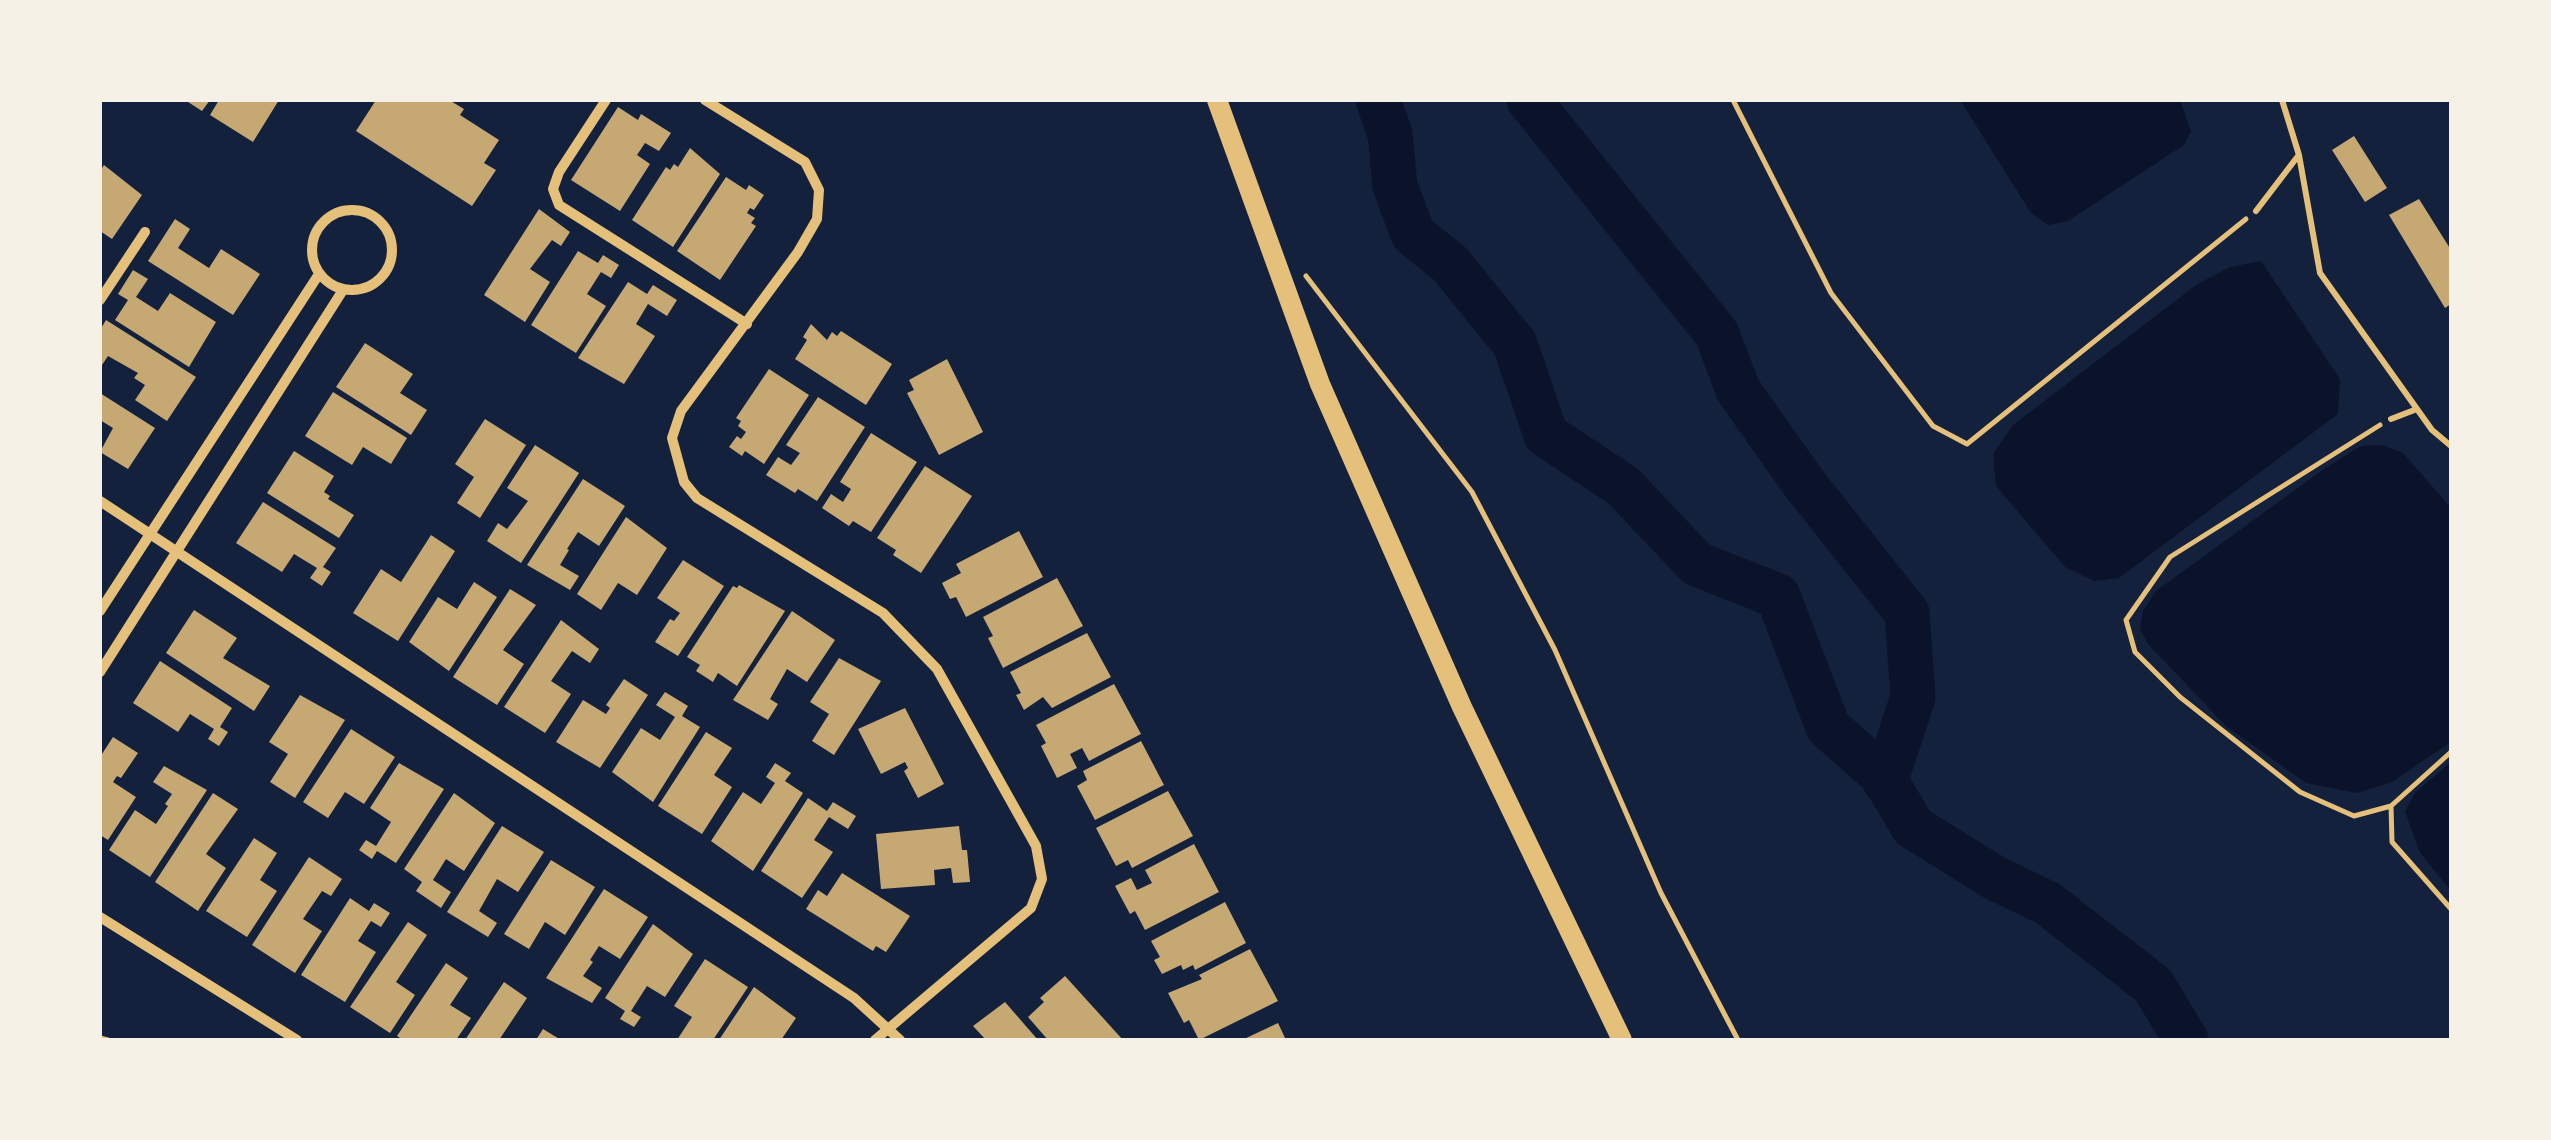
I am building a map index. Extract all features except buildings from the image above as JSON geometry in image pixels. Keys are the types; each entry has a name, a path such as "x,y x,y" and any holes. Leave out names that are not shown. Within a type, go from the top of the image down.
{"main road":[{"path":"1216,100 1320,384 1462,707 1622,1040"}],"street":[{"path":"606,100 560,172 553,189 559,205 747,324"},
{"path":"705,100 805,162 819,190 818,219 747,324 681,411 672,438 684,482 697,498 883,614 936,669 1036,846 1042,880 1031,908 875,1040"},
{"path":"345,210 365,212 382,223 392,240 391,261 381,278 364,289 343,290 319,274 311,255 314,235 326,218 345,210"},
{"path":"100,300 144,232"},
{"path":"100,611 319,274"},
{"path":"100,672 343,290"},
{"path":"100,501 854,998 900,1040"},
{"path":"100,916 297,1040"}],"lane":[{"path":"2282,100 2299,154 2320,273 2416,409 2451,446"},
{"path":"2256,211 2299,154"},
{"path":"2391,419 2416,409"}],"path":[{"path":"1733,100 1831,292 1933,426 1966,444 2256,211"},
{"path":"1304,274 1472,492 1555,650 1661,893 1738,1040"},
{"path":"2391,419 2170,557 2126,620 2136,652 2180,697 2300,792 2354,816 2392,806 2451,752"},
{"path":"2392,806 2392,842 2451,910"},
{"path":"100,1038 108,1040"}],"water":[{"path":"1960,100 2180,100 2191,131 2184,145 2068,221 2048,225 2031,213"},
{"path":"2261,261 2340,379 2338,414 2119,578 2094,581 2065,567 1996,486 1993,454 2013,425 2196,285 2230,267"},
{"path":"2383,445 2403,453 2451,508 2451,742 2392,782 2357,793 2306,783 2226,726 2148,644 2140,629 2143,611 2156,591 2321,471 2361,446"},
{"path":"2451,762 2451,891 2419,851 2405,811 2415,793"}],"waterway":[{"path":"1378,100 1390,134 1395,186 1413,234 1450,264 1515,344 1546,435 1623,486 1697,564 1778,596 1828,727 1883,776 1913,827 1995,878 2047,903 2153,985 2186,1040"},
{"path":"1529,100 1717,334 1738,390 1803,482 1907,613 1913,697 1885,782"}]}
